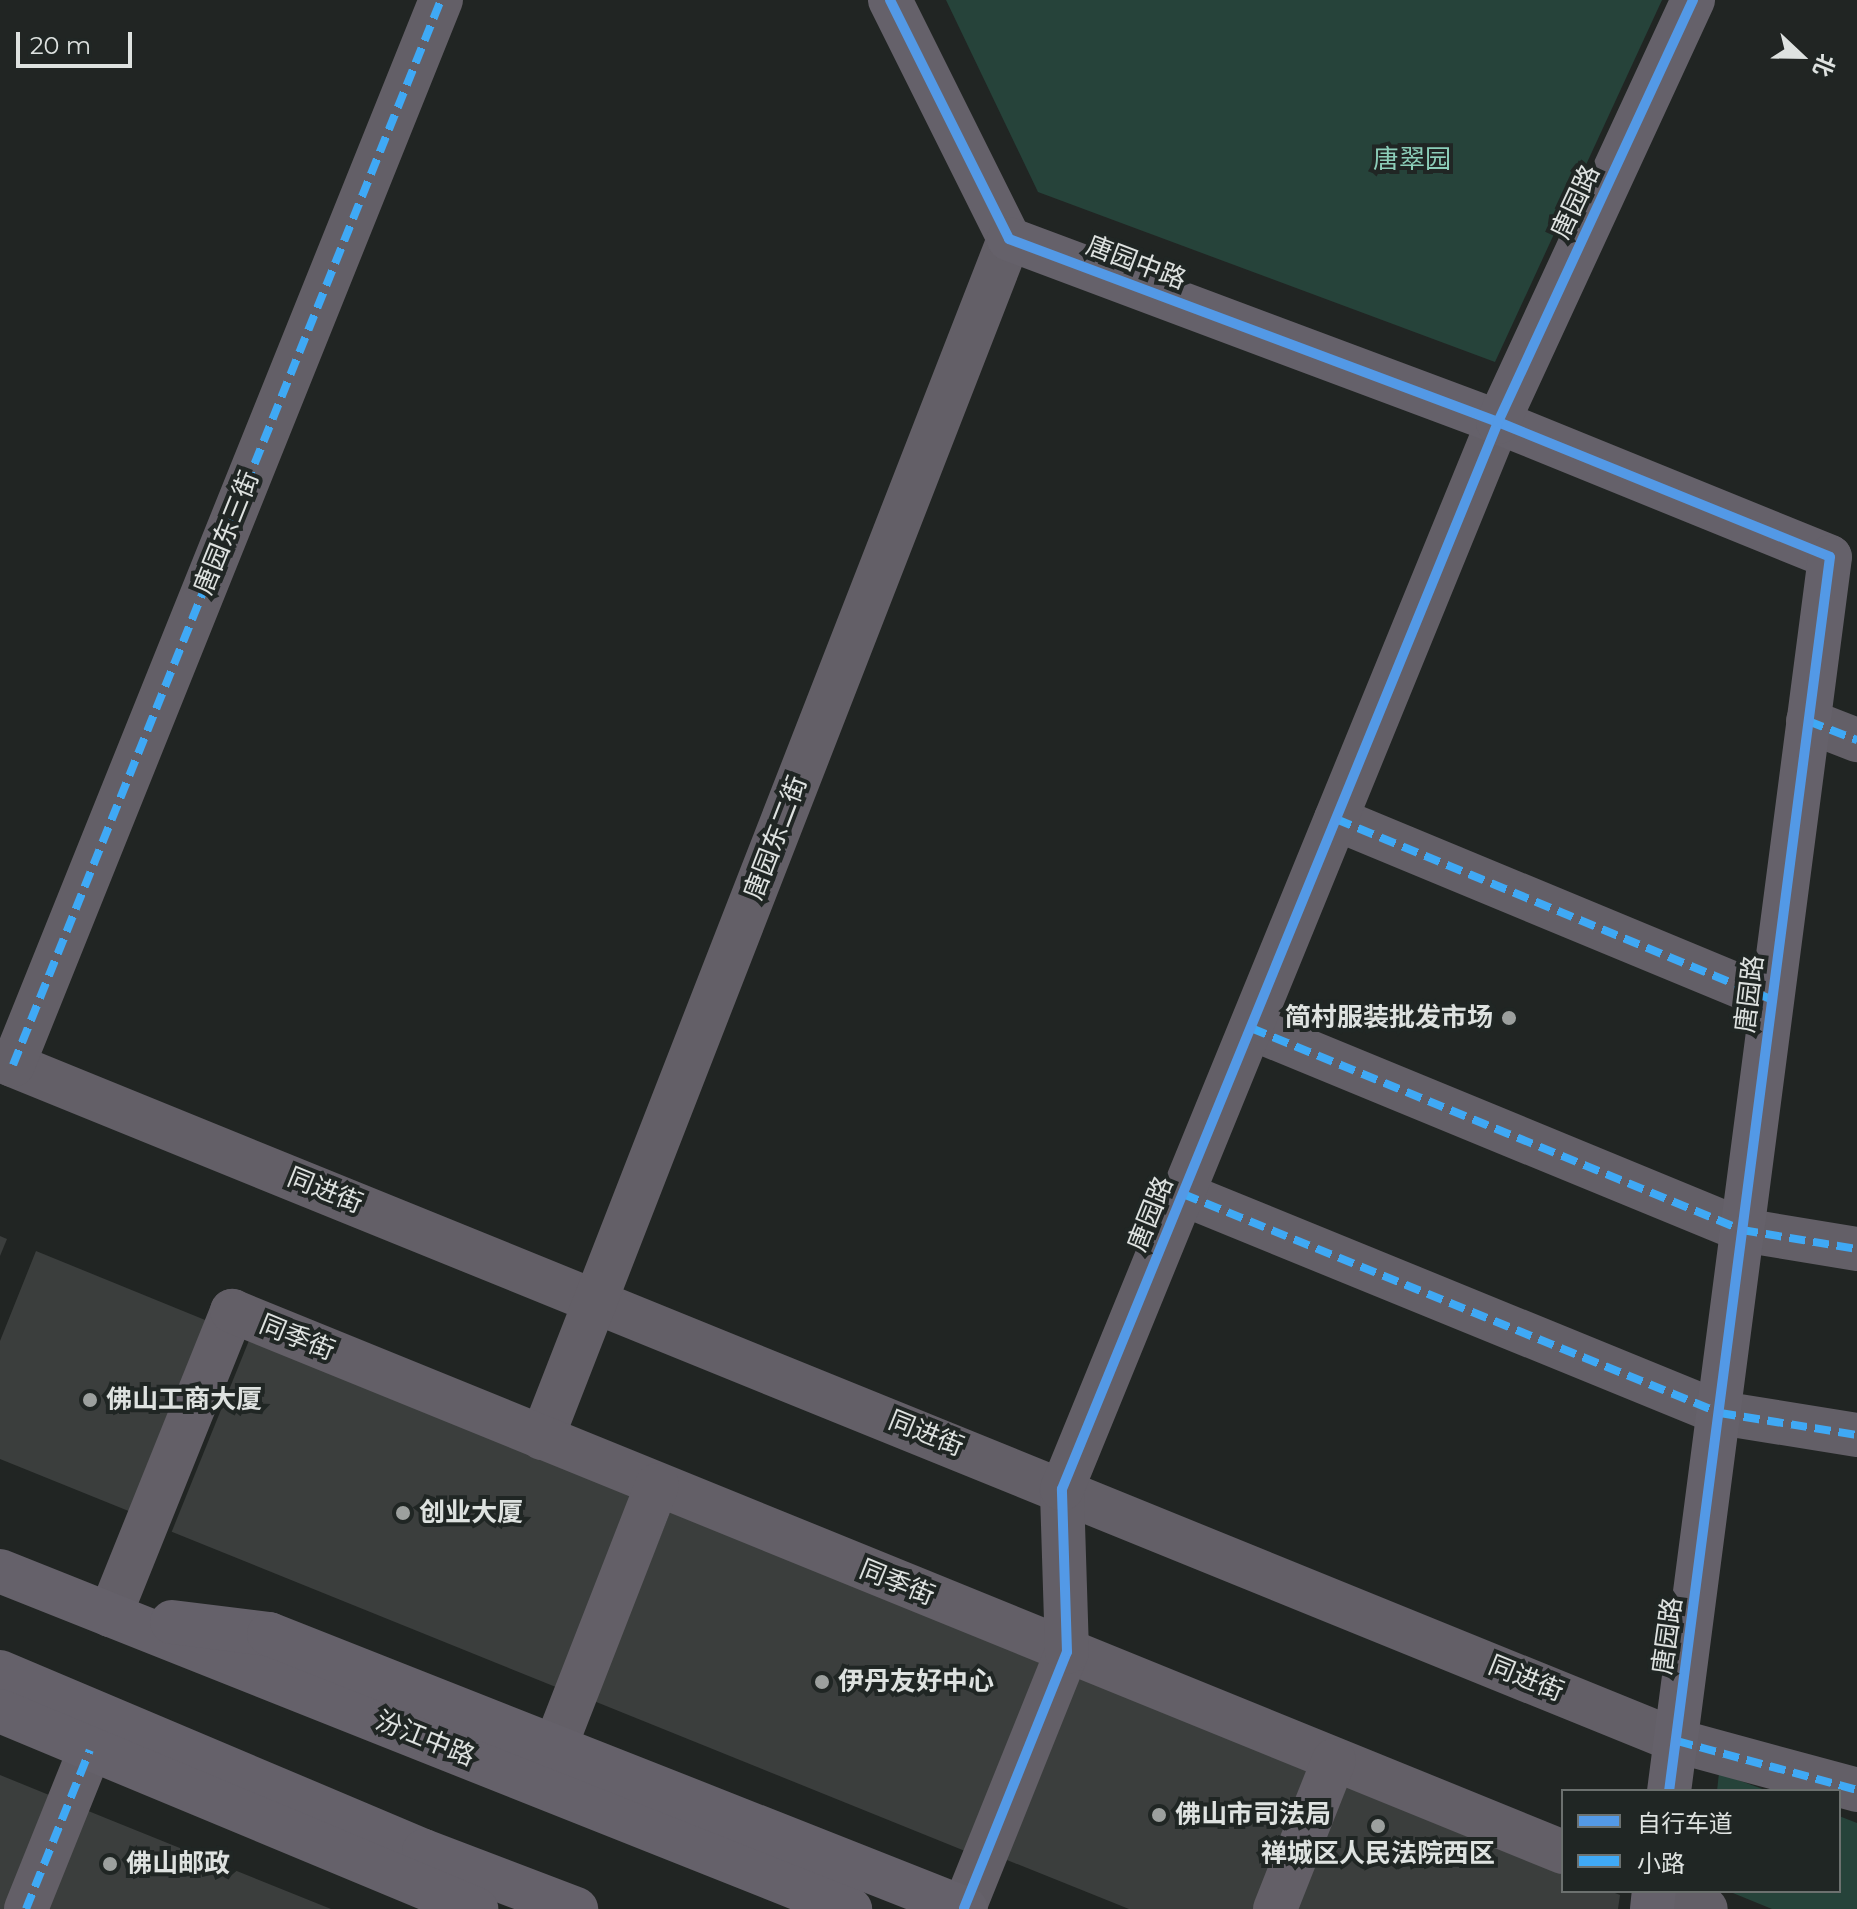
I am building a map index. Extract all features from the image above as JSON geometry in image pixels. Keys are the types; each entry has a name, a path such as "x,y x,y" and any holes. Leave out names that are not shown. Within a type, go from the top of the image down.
{"main road":[{"path":"890,0 1009,239"},
{"name":"唐园路","path":"1669,1789 1830,557 1498,422 1693,0"},
{"name":"唐园中路","path":"1009,239 1498,422"},
{"name":"汾江中路","path":"0,1571 850,1909"},
{"path":"110,1615 269,1634 965,1909"},
{"path":"0,1672 424,1851 576,1909"},
{"path":"0,1711 406,1896 476,1909"}],"street":[{"name":"唐园东三街","path":"6,1063 441,0"},
{"name":"唐园东二街","path":"542,1438 1009,239"},
{"name":"唐园路","path":"1062,1489 1498,422"},
{"path":"1808,721 1857,740"},
{"path":"1336,819 1771,999"},
{"path":"1251,1028 1742,1230 1857,1249"},
{"name":"同进街","path":"6,1063 1677,1741 1857,1790"},
{"path":"1183,1194 1720,1413 1857,1435"},
{"name":"同季街","path":"110,1615 232,1311 1561,1851"},
{"path":"555,1747 657,1485"},
{"path":"965,1909 1067,1652 1062,1489"},
{"path":"26,1909 90,1750"},
{"path":"1275,1909 1334,1760"},
{"path":"1662,1893 1706,1909"}],"green space":[{"name":"唐翠园","path":"946,0 1662,0 1495,362 1038,192"},
{"path":"1719,1773 1763,1789 1717,1789"},
{"path":"1841,1817 1857,1823 1857,1909 1772,1909 1733,1893 1841,1893"}],"building":[{"path":"0,1236 7,1239 0,1256"},
{"name":"佛山工商大厦","path":"36,1251 210,1322 136,1514 0,1459 0,1341"},
{"name":"创业大厦","path":"250,1338 637,1494 558,1688 172,1532"},
{"name":"伊丹友好中心","path":"671,1510 1048,1662 971,1853 594,1701"},
{"name":"佛山市司法局","path":"1075,1675 1316,1773 1260,1909 1129,1909 1002,1858"},
{"name":"佛山邮政","path":"0,1775 108,1819 331,1909 0,1909"},
{"name":"禅城区人民法院西区","path":"1329,1779 1561,1871 1561,1893 1620,1895 1618,1909 1279,1909"}],"marked path":[{"path":"13,1065 441,0"},
{"path":"1808,721 1857,740"},
{"path":"1336,819 1771,999"},
{"path":"1251,1028 1742,1230 1857,1249"},
{"path":"1183,1194 1720,1413 1857,1435"},
{"path":"1677,1741 1857,1790"},
{"path":"26,1909 90,1750"}],"cycle path":[{"path":"890,0 1009,239 1498,422 1830,557 1669,1789"},
{"path":"964,1908 1067,1652 1062,1489 1498,422 1693,0"}],"place":[{"name":"简村服装批发市场","path":"1509,1018"},
{"name":"佛山工商大厦","path":"90,1400"},
{"name":"创业大厦","path":"403,1513"},
{"name":"伊丹友好中心","path":"822,1682"},
{"name":"佛山市司法局","path":"1159,1815"},
{"name":"禅城区人民法院西区","path":"1378,1826"},
{"name":"佛山邮政","path":"110,1864"}]}
